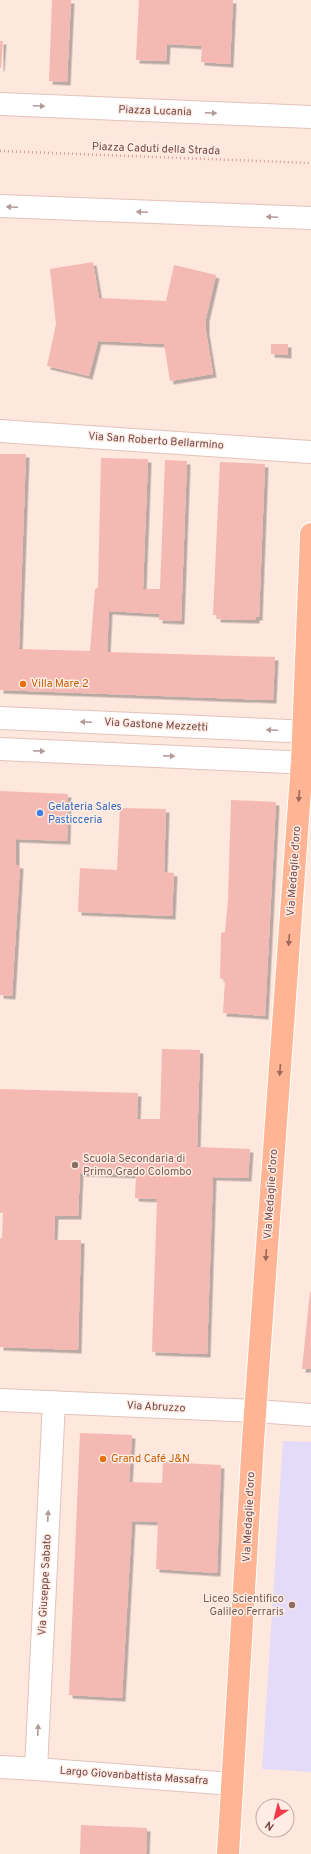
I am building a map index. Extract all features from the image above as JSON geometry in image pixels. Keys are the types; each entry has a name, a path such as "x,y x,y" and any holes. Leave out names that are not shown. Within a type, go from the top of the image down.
{"main road":[{"name":"Via Medaglie d'oro","path":"228,1854 256,1411 306,762 311,534"}],"street":[{"name":"Piazza Lucania","path":"0,104 311,117"},
{"path":"0,206 311,218"},
{"name":"Via San Roberto Bellarmino","path":"0,431 311,452"},
{"name":"Via Gastone Mezzetti","path":"0,718 307,731"},
{"path":"0,749 306,762"},
{"name":"Via Abruzzo","path":"0,1400 256,1411 311,1415"},
{"name":"Via Giuseppe Sabato","path":"36,1769 54,1402"},
{"name":"Largo Giovanbattista Massafra","path":"0,1768 36,1769 232,1784"}],"path":[{"name":"Piazza Caduti della Strada","path":"0,151 311,163"}],"shaded area":[{"name":"Liceo Scientifico Galileo Ferraris","path":"283,1441 311,1442 311,1772 262,1769"}],"building":[{"path":"52,0 71,0 67,82 49,81"},
{"path":"139,0 233,0 230,64 201,62 202,46 167,44 166,61 136,60"},
{"path":"0,41 3,41 1,68 0,68"},
{"path":"93,262 99,298 166,301 174,265 216,275 206,318 206,331 213,374 170,381 164,344 98,341 89,376 47,366 56,324 50,269"},
{"path":"271,344 288,344 288,355 271,354"},
{"path":"0,454 26,454 19,649 90,651 95,589 98,588 101,458 148,459 143,589 160,589 165,460 187,461 181,621 159,620 159,614 109,611 107,652 275,657 273,700 0,690"},
{"path":"220,462 265,464 259,617 256,617 256,620 217,619 217,615 213,615"},
{"path":"0,791 68,794 67,841 16,839 16,865 20,865 12,996 0,995"},
{"path":"231,800 276,802 265,1016 223,1013 225,980 220,978 221,933 225,932 228,900"},
{"path":"120,808 166,809 164,872 174,873 172,916 78,912 80,868 117,870"},
{"path":"162,1049 200,1050 197,1147 250,1149 248,1178 213,1177 207,1354 152,1352 157,1199 135,1198 136,1175 80,1173 78,1216 55,1216 54,1240 81,1240 78,1350 0,1347 0,1238 2,1238 3,1213 0,1213 0,1089 138,1093 137,1119 160,1119"},
{"path":"310,1292 311,1369 302,1369"},
{"path":"80,1433 132,1435 129,1482 162,1483 163,1462 221,1465 217,1573 156,1569 158,1522 132,1521 122,1698 69,1695"},
{"path":"81,1825 147,1828 146,1854 80,1854"}],"place":[{"name":"Villa Mare 2","path":"23,684"},
{"name":"Gelateria Sales Pasticceria","path":"40,813"},
{"name":"Scuola Secondaria di Primo Grado Colombo","path":"75,1165"},
{"name":"Grand Café J&N","path":"103,1459"},
{"name":"Liceo Scientifico Galileo Ferraris","path":"292,1605"}]}
